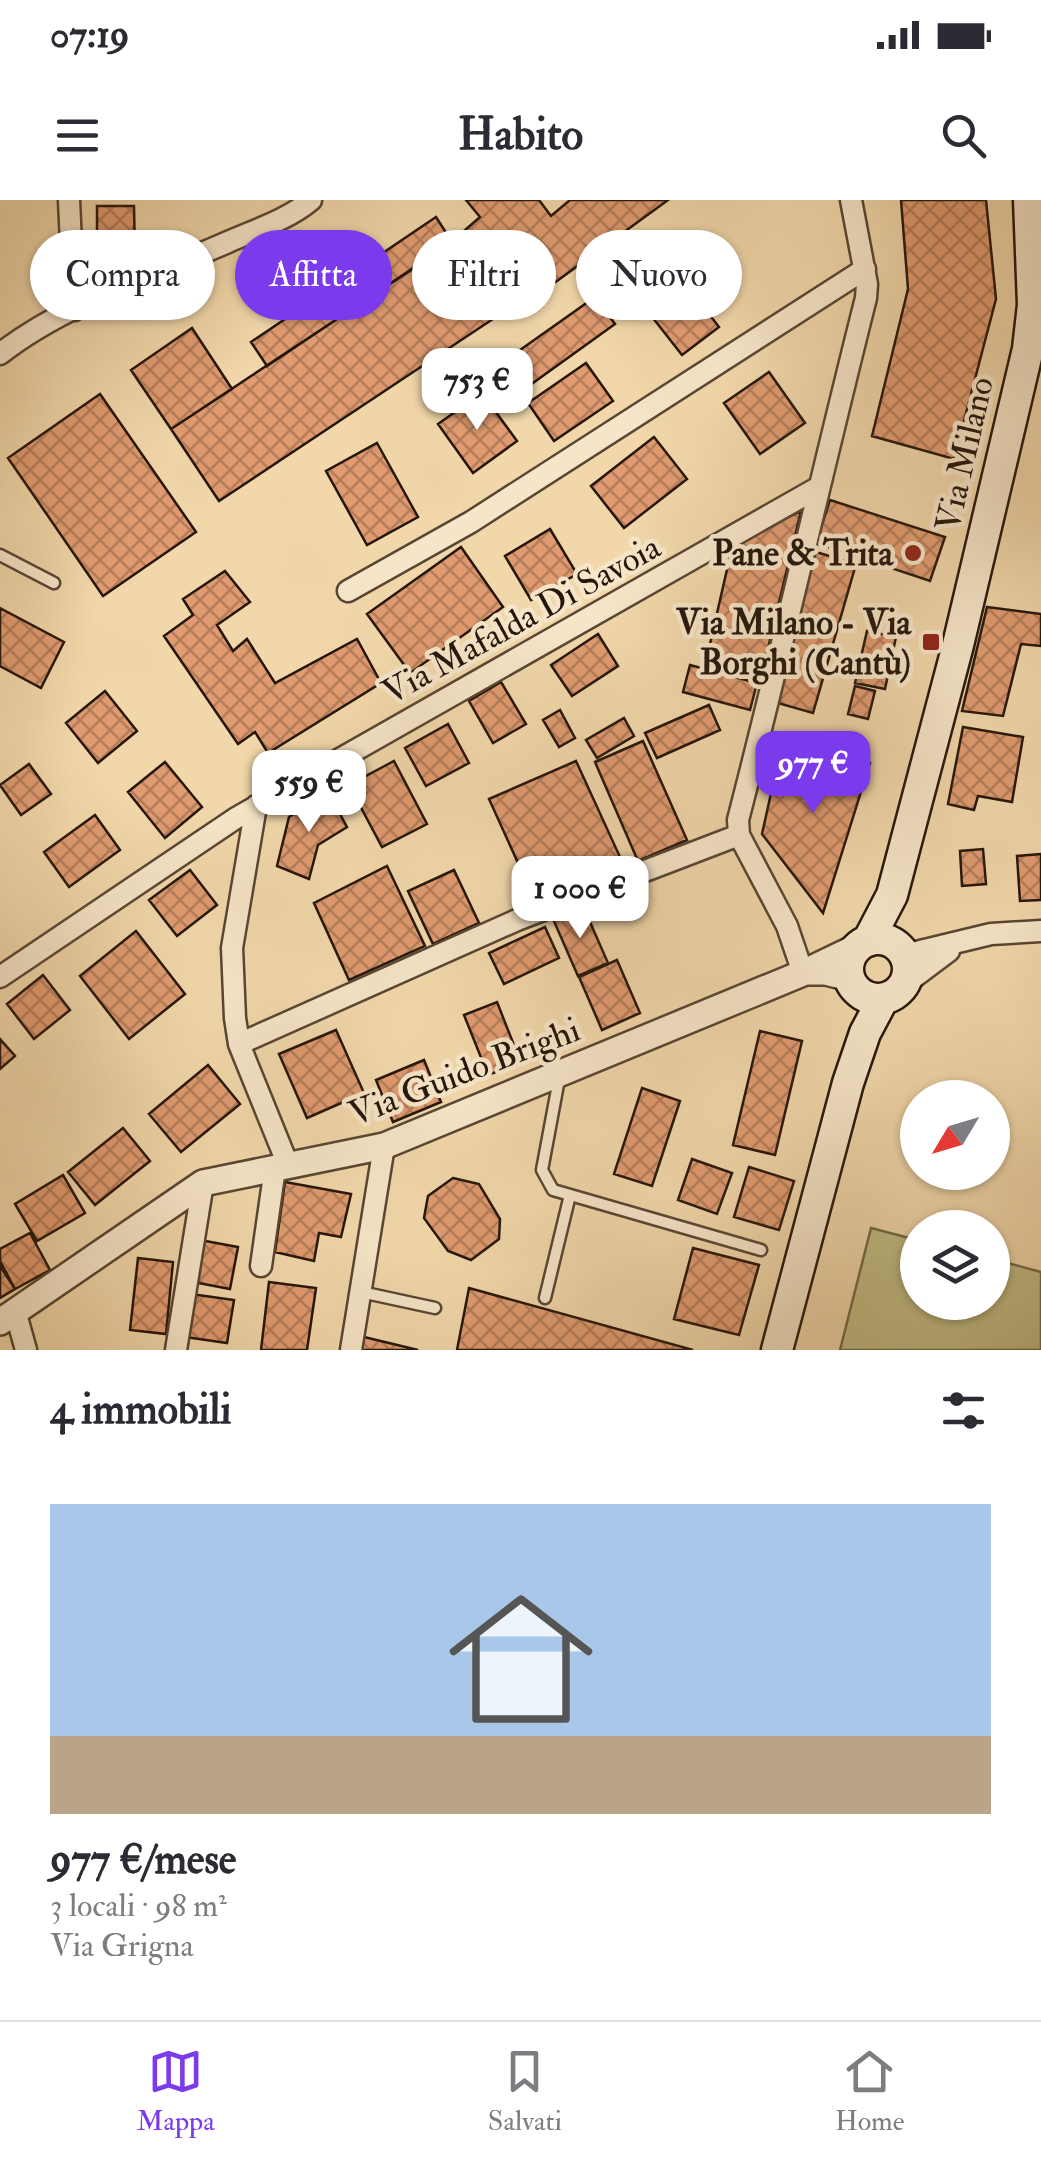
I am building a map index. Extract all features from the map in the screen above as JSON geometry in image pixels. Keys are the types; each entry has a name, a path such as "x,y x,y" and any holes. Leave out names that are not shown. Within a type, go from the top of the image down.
{"main road":[{"name":"Via Milano","path":"778,1350 848,1083 886,962 892,896 958,645 1028,349 1033,304 1029,200"},
{"path":"852,982 864,996 886,962"},
{"name":"Via Milano","path":"848,1083 855,1018 852,982"}],"street":[{"path":"69,200 70,230"},
{"path":"215,248 311,200"},
{"path":"803,973 787,926 740,835 738,820 866,298 851,200"},
{"path":"348,591 471,522 864,269"},
{"path":"0,354 55,320"},
{"name":"Via Mafalda Di Savoia","path":"0,977 180,853 256,806 818,487"},
{"path":"256,806 232,948 239,1044 281,1167 261,1266"},
{"path":"239,1044 517,920 740,835"},
{"path":"886,962 968,939 1041,931"},
{"path":"886,962 932,962 968,939"},
{"name":"Via Guido Brighi","path":"8,1318 203,1182 384,1146 803,973 886,962"},
{"name":"Via Guido Brighi","path":"803,973 826,972 852,982"},
{"path":"351,1350 384,1146"},
{"path":"176,1350 203,1182"},
{"path":"8,1318 26,1350"}],"lane":[{"path":"0,555 54,583"},
{"path":"560,1073 542,1170 553,1190 761,1250"},
{"path":"545,1298 570,1195"},
{"path":"360,1292 435,1308"}],"shaded area":[{"path":"871,1228 900,1236 900,1320 1010,1320 1010,1264 1041,1272 1041,1350 840,1350"}],"building":[{"path":"466,200 539,200 551,216 570,200 668,200 627,230 576,230 576,267 556,282 556,230 465,230 480,217"},
{"path":"901,200 986,200 996,299 954,459 872,436 908,289"},
{"path":"97,206 134,206 134,230 97,230"},
{"path":"436,217 444,230 417,230"},
{"path":"412,233 412,269 392,282 392,247"},
{"path":"412,269 412,320 491,320 219,501 171,429 336,320 392,320 392,283"},
{"path":"576,310 576,320 612,320 615,324 526,388 506,360"},
{"path":"284,320 336,320 267,366 251,342"},
{"path":"654,320 714,320 719,327 682,355"},
{"path":"192,328 232,389 171,429 131,370"},
{"path":"586,363 613,401 554,441 528,403"},
{"path":"769,372 805,423 760,454 724,403"},
{"path":"482,393 517,441 473,473 438,424"},
{"path":"100,394 196,532 103,596 8,458"},
{"path":"654,437 687,479 624,528 591,486"},
{"path":"377,443 418,517 367,545 326,471"},
{"path":"830,500 945,537 930,581 816,543"},
{"path":"801,511 763,669 708,653 733,543"},
{"path":"550,529 577,574 531,600 505,556"},
{"path":"461,547 503,607 410,673 367,614"},
{"path":"816,552 856,564 813,713 774,702"},
{"path":"225,571 250,602 217,625 233,651 247,639 275,683 357,639 381,683 268,753 255,732 238,744 164,636 193,615 183,599"},
{"path":"987,607 1041,614 1041,646 1021,644 1003,716 962,711"},
{"path":"0,608 64,642 41,688 0,666"},
{"path":"867,631 896,637 885,689 855,683"},
{"path":"598,634 618,666 572,696 551,665"},
{"path":"690,665 757,683 750,710 683,692"},
{"path":"501,682 526,724 493,743 469,701"},
{"path":"855,686 875,691 868,719 848,714"},
{"path":"105,691 137,731 98,763 66,723"},
{"path":"709,705 720,730 657,758 645,733"},
{"path":"560,710 575,738 559,747 543,720"},
{"path":"624,718 634,736 597,758 586,740"},
{"path":"448,724 469,763 426,786 405,748"},
{"path":"963,727 1023,737 1012,802 978,796 974,810 948,804"},
{"path":"643,741 687,840 638,861 595,762"},
{"path":"781,748 870,763 823,913 762,834"},
{"path":"394,761 427,824 382,847 349,785"},
{"path":"576,761 620,857 533,896 489,799"},
{"path":"165,762 202,807 165,838 128,792"},
{"path":"29,764 51,794 21,815 0,785"},
{"path":"328,792 347,827 318,845 309,879 277,866 289,817"},
{"path":"95,815 120,850 69,887 44,852"},
{"path":"983,849 986,884 962,886 960,851"},
{"path":"1041,854 1041,900 1020,901 1017,856"},
{"path":"387,866 425,946 349,980 314,903"},
{"path":"190,870 217,905 177,936 149,900"},
{"path":"454,870 479,923 433,944 408,891"},
{"path":"583,906 608,963 578,976 553,919"},
{"path":"545,927 559,958 504,984 489,953"},
{"path":"136,931 185,994 129,1039 80,976"},
{"path":"617,960 640,1013 602,1030 579,977"},
{"path":"43,975 70,1010 34,1039 7,1004"},
{"path":"497,1002 521,1063 488,1075 464,1015"},
{"path":"336,1030 364,1093 307,1118 279,1054"},
{"path":"760,1031 802,1041 775,1155 733,1145"},
{"path":"0,1039 15,1056 0,1069"},
{"path":"424,1060 441,1102 393,1122 376,1080"},
{"path":"208,1065 240,1104 181,1152 149,1114"},
{"path":"642,1088 680,1101 652,1186 614,1174"},
{"path":"123,1128 150,1161 95,1205 68,1172"},
{"path":"692,1159 732,1173 717,1214 678,1200"},
{"path":"749,1167 794,1181 779,1230 734,1217"},
{"path":"63,1175 85,1213 37,1241 15,1204"},
{"path":"453,1178 479,1184 500,1219 499,1239 471,1260 448,1251 424,1218 428,1196"},
{"path":"285,1182 351,1194 341,1237 319,1233 314,1261 275,1252"},
{"path":"30,1233 50,1270 15,1289 0,1261 0,1249"},
{"path":"200,1240 238,1247 230,1289 193,1282"},
{"path":"693,1248 759,1265 739,1335 674,1319"},
{"path":"138,1258 173,1262 166,1334 130,1330"},
{"path":"0,1266 15,1289 0,1298"},
{"path":"269,1282 316,1288 307,1350 261,1350"},
{"path":"469,1288 693,1350 457,1350"},
{"path":"191,1294 234,1300 227,1343 185,1337"},
{"path":"360,1336 418,1350 356,1350"}],"place":[{"name":"Pane & Trita","path":"913,553"},
{"name":"Via Milano - Via Borghi (Cantù)","path":"931,642"}]}
